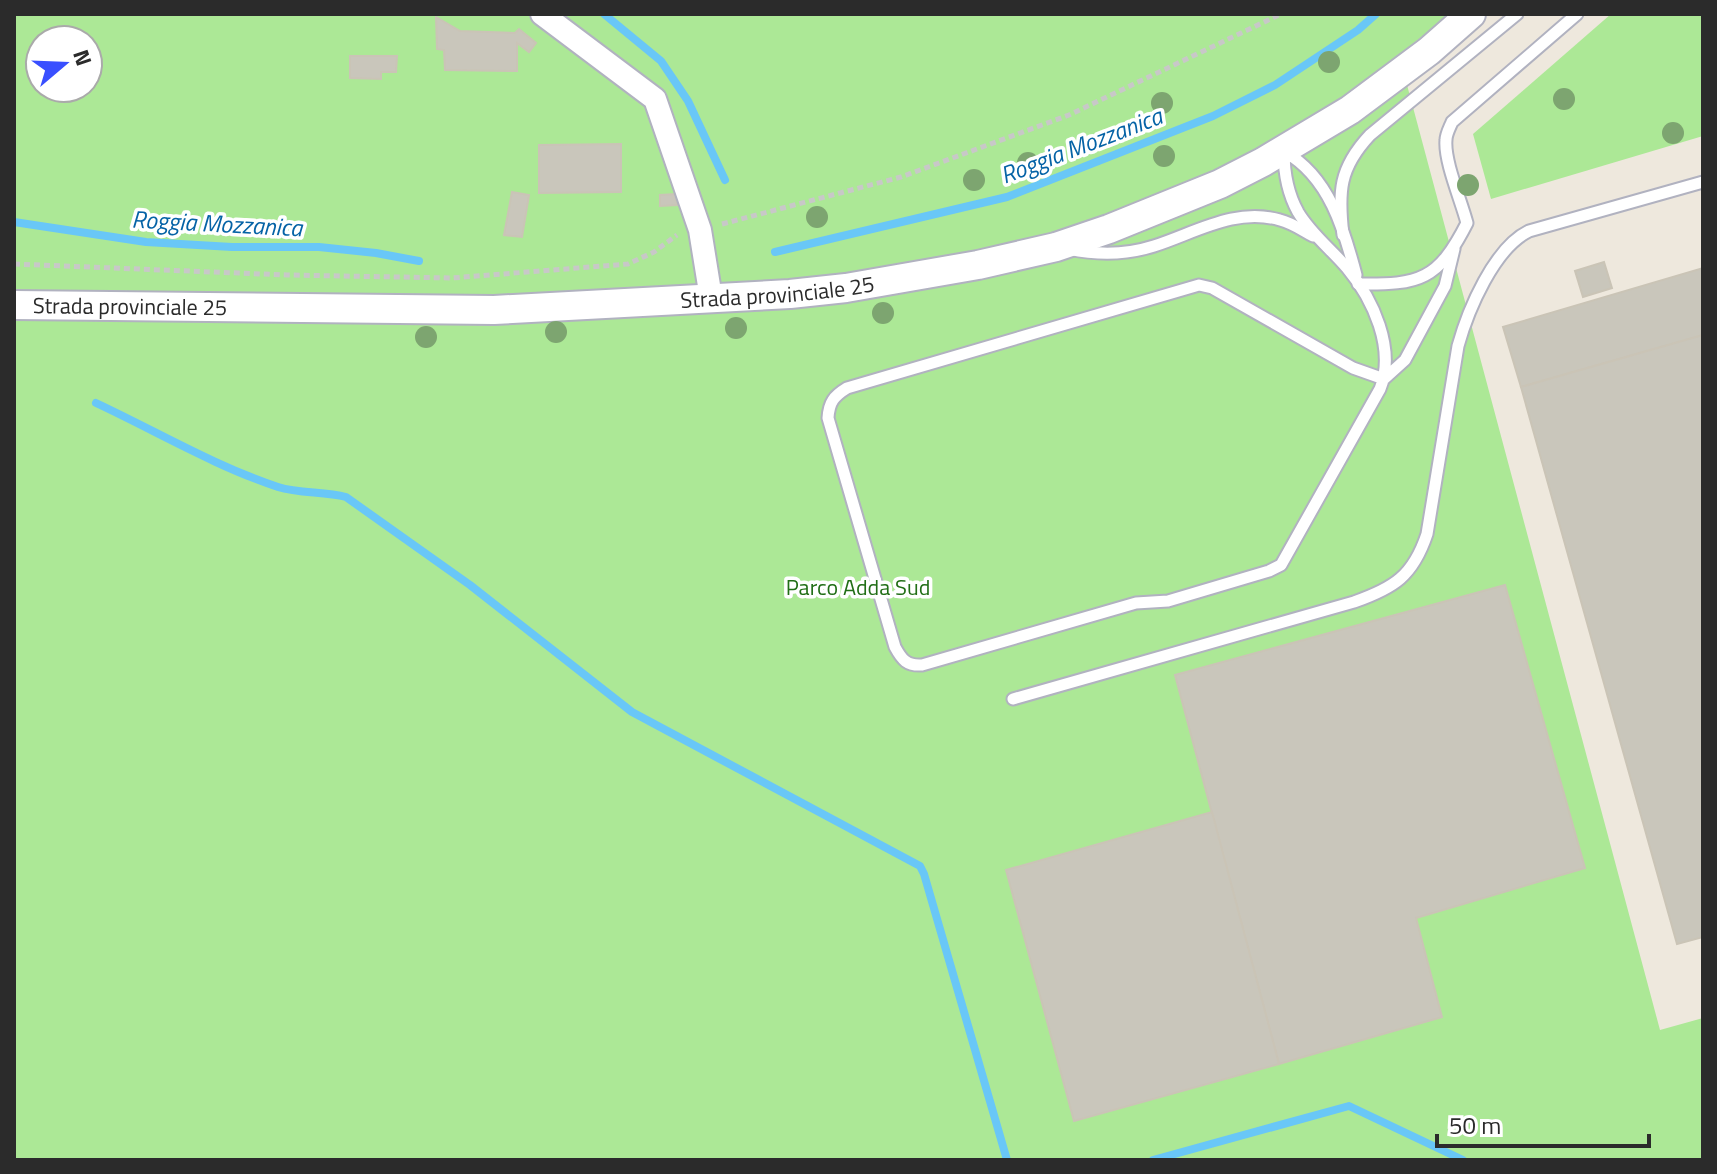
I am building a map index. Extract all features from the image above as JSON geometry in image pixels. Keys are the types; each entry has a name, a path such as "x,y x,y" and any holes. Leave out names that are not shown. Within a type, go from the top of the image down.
{"street":[{"path":"542,14 655,99 700,230 711,298"},
{"name":"Strada provinciale 25","path":"14,305 494,310 790,294 846,288 978,265 1056,247 1220,184 1284,151 1390,81 1471,14"}],"lane":[{"path":"1343,235 1340,191 1350,159 1358,148 1517,14"},
{"path":"1384,379 1353,368 1212,288 1199,285 847,388 834,396 828,418 895,647 903,660 912,665 922,665 1136,603 1168,601 1275,569 1285,560 1384,379 1405,360 1445,286 1454,249 1467,223 1448,163 1446,138 1452,122 1577,14"},
{"path":"1284,151 1315,176 1335,210 1358,284 1384,341 1384,379"},
{"path":"1284,151 1290,194 1304,220 1318,239 1347,267 1358,284"},
{"path":"1013,699 1354,602 1391,587 1414,565 1422,549 1458,346 1474,303 1509,244 1529,231 1703,182"},
{"path":"1056,247 1086,253 1134,251 1215,223 1258,217 1278,219 1318,239"},
{"path":"1358,284 1397,285 1420,280 1454,249"}],"path":[{"path":"14,264 452,278 628,264 654,252 676,236 901,177 1041,126 1281,14"}],"green space":[{"name":"Parco Adda Sud","path":"14,14 1450,14 1399,55 1660,1030 1703,1018 1703,1160 14,1160"},
{"path":"1611,14 1703,14 1703,136 1491,199 1473,134"}],"building":[{"path":"436,17 460,31 515,33 519,29 536,43 529,52 517,43 517,71 445,70 444,50 437,49"},
{"path":"350,56 397,56 396,72 381,72 381,79 350,78"},
{"path":"621,144 621,192 539,193 539,145"},
{"path":"512,192 529,195 522,237 504,235"},
{"path":"676,194 677,205 660,206 660,195"},
{"path":"1604,262 1612,288 1583,297 1575,271"},
{"path":"1703,268 1703,335 1521,387 1503,327"},
{"path":"1703,335 1703,937 1677,944 1521,387"},
{"path":"1505,585 1585,868 1416,918 1442,1017 1279,1064 1175,675"},
{"path":"1212,812 1279,1064 1074,1121 1006,870"}],"waterway":[{"path":"604,14 661,61 688,101 725,180"},
{"name":"Roggia Mozzanica","path":"775,252 1007,197 1213,116 1275,85 1358,30 1376,14"},
{"name":"Roggia Mozzanica","path":"14,222 146,242 232,247 319,247 419,261"},
{"path":"96,403 255,479 286,489 346,497 470,585 632,712 920,866 1007,1160"},
{"path":"1153,1160 1349,1106 1463,1160"}]}
